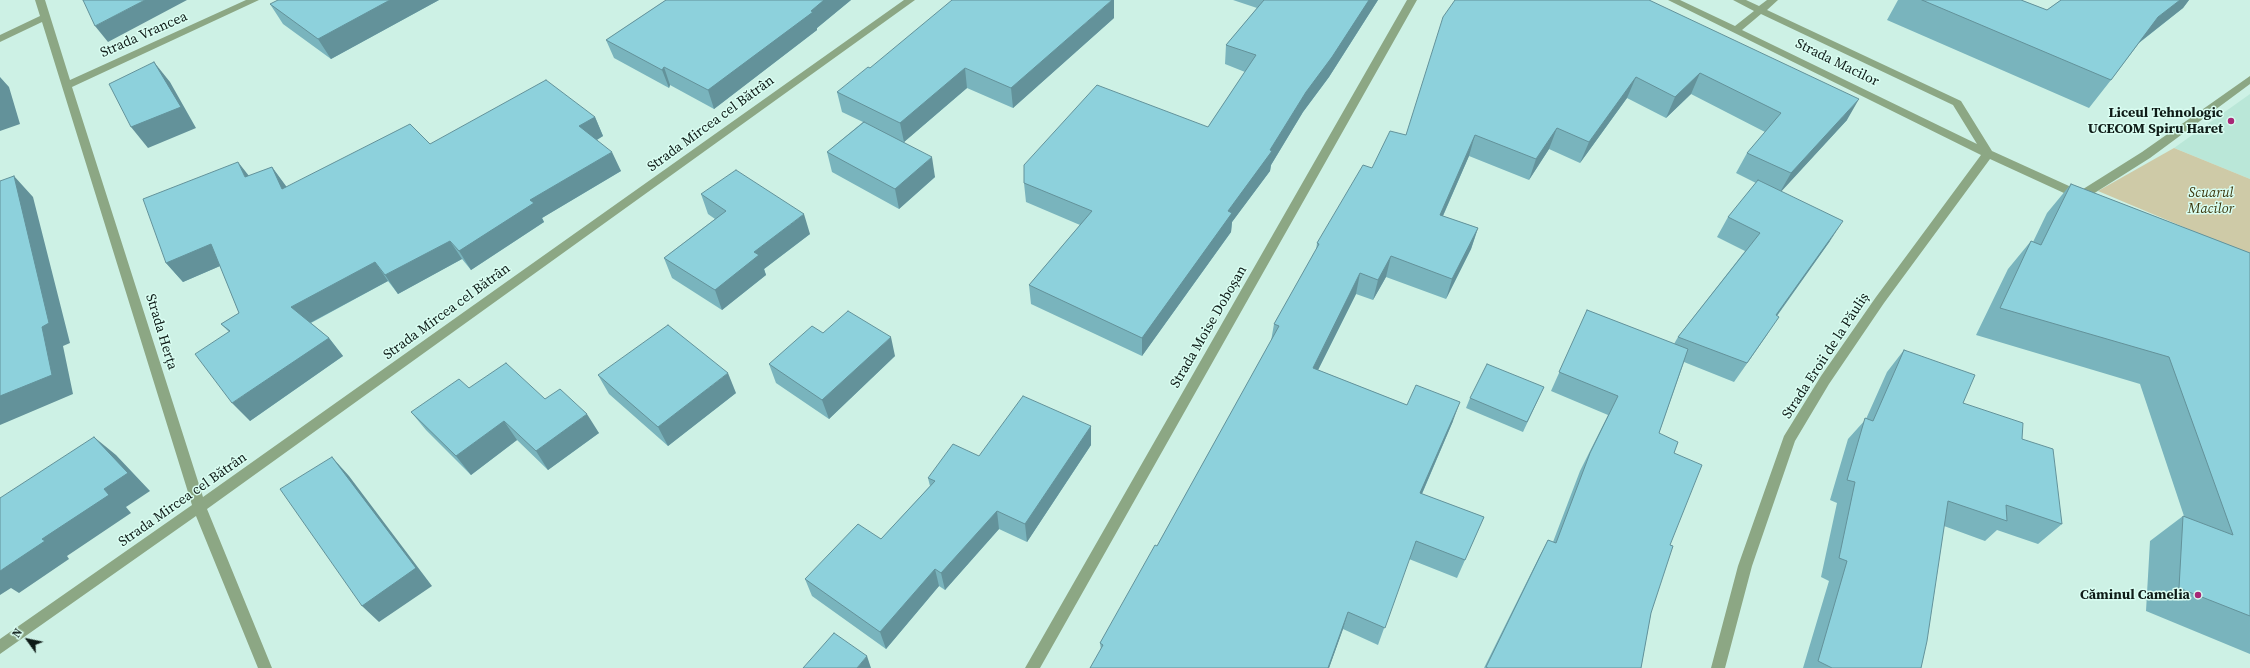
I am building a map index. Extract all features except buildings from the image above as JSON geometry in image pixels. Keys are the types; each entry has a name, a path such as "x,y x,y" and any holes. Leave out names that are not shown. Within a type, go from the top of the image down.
{"street":[{"name":"Strada Herța","path":"40,0 68,85 199,507 265,668"},
{"name":"Strada Vrancea","path":"68,85 254,0"},
{"name":"Strada Mircea cel Bătrân","path":"0,647 199,507 910,0"},
{"name":"Strada Moise Doboșan","path":"1032,668 1412,0"},
{"name":"Strada Macilor","path":"1673,0 1988,154 2096,202"},
{"name":"Strada Macilor","path":"1738,0 1957,103 1988,154"},
{"path":"1736,30 1773,0"},
{"path":"0,39 45,17"},
{"path":"2081,196 2146,155 2250,79"},
{"name":"Strada Eroii de la Păuliș","path":"1718,668 1745,566 1789,440 1825,380 1880,300 1988,154"}],"shaded area":[{"name":"Liceul Tehnologic UCECOM Spiru Haret","path":"2250,94 2250,179 2174,148"}],"green space":[{"name":"Scuarul Macilor","path":"2174,148 2250,179 2250,255 2098,191"}],"place":[{"name":"Liceul Tehnologic UCECOM Spiru Haret","path":"2231,121"},
{"name":"Căminul Camelia","path":"2198,595"}]}
